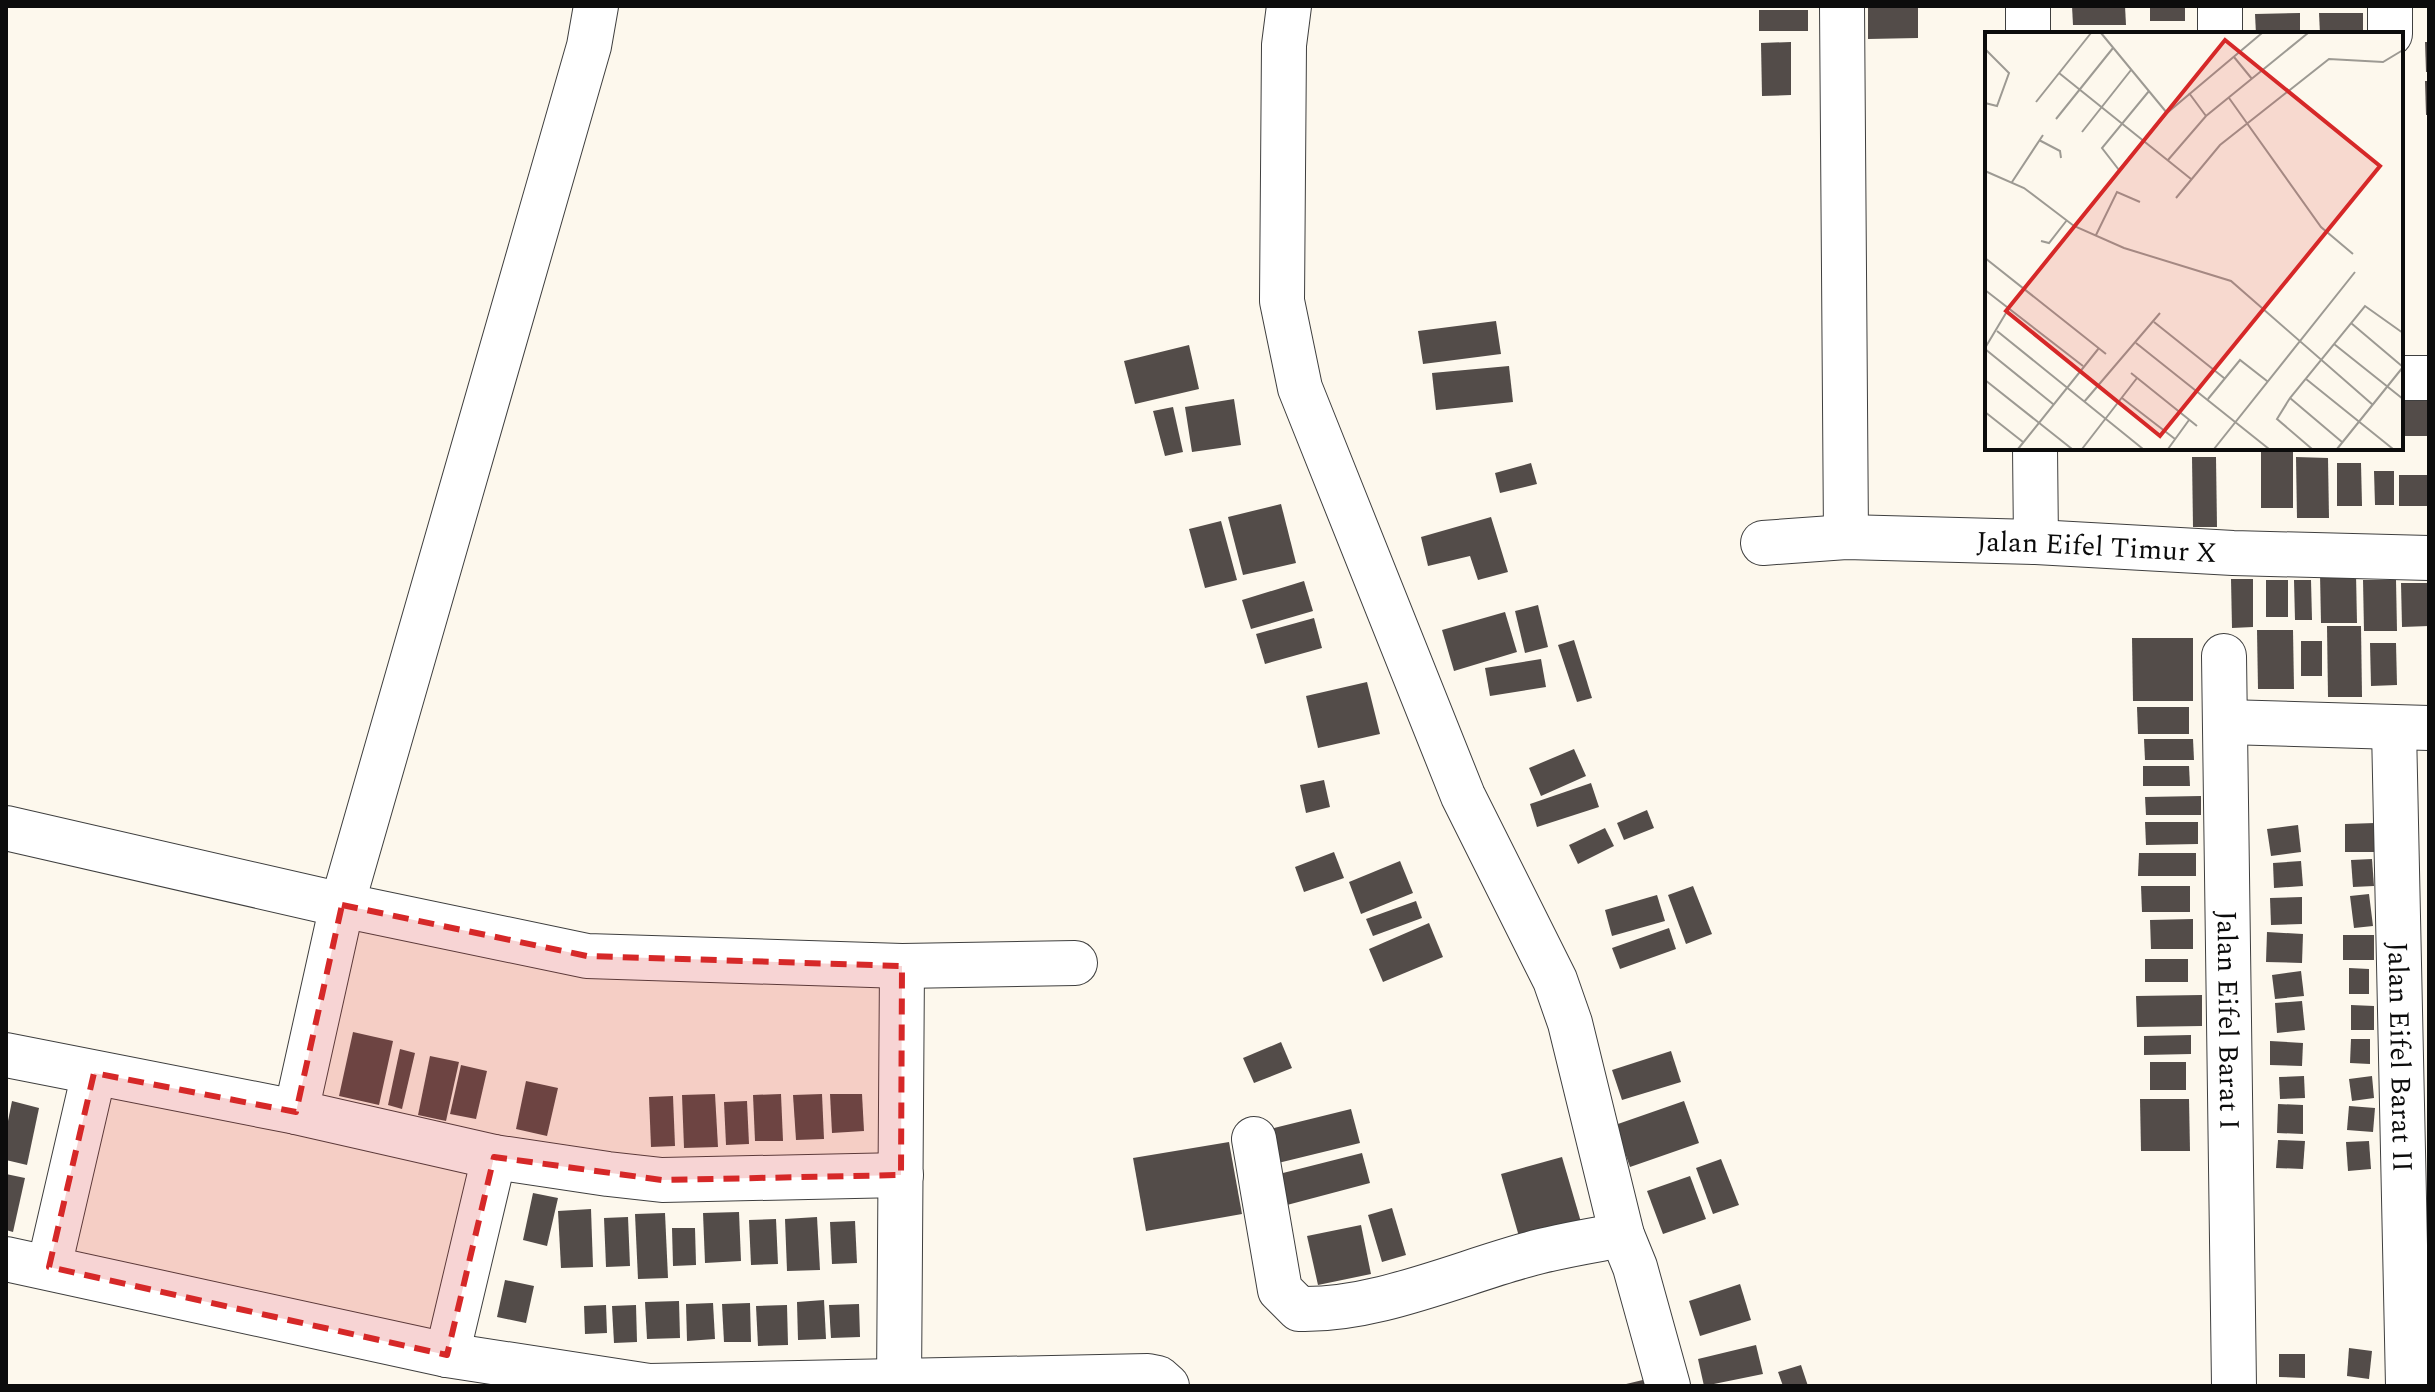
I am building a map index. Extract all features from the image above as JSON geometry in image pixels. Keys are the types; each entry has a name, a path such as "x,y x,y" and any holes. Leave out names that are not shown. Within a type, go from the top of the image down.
{"street":[{"path":"296,1112 342,905 589,46 596,6"},
{"path":"1289,6 1284,45 1282,301 1300,388 1463,796 1555,980 1570,1023 1622,1235 1635,1267 1668,1386"},
{"path":"1842,6 1846,537"},
{"path":"2028,6 2028,32"},
{"path":"2220,6 2220,32"},
{"path":"2390,6 2390,32"},
{"path":"2403,378 2429,378"},
{"path":"2035,450 2036,542"},
{"name":"Jalan Eifel Timur X","path":"1763,543 1846,537 2429,558"},
{"name":"Jalan Eifel Barat I","path":"2224,656 2234,1386"},
{"path":"2226,722 2412,729"},
{"name":"Jalan Eifel Barat II","path":"2408,1386 2412,729"},
{"path":"6,828 342,905 587,956 902,966 1075,963"},
{"path":"899,1384 902,966"},
{"path":"6,1055 296,1112 494,1157 662,1180 901,1175"},
{"path":"49,1267 94,1073"},
{"path":"1254,1139 1280,1290 1299,1309 1323,1310 1422,1289 1528,1255 1622,1235"},
{"path":"447,1355 494,1157"},
{"path":"6,1259 447,1355 649,1386 899,1384 1148,1376 1158,1378 1167,1386"},
{"path":"2408,1386 2429,1382"}],"highlighted area":[{"path":"342,905 587,956 902,966 901,1175 662,1180 494,1157 447,1355 49,1267 94,1073 296,1112"}],"building":[{"path":"1868,6 1918,6 1918,38 1868,39"},
{"path":"2072,6 2125,6 2126,25 2073,25"},
{"path":"2150,6 2185,6 2185,21 2150,21"},
{"path":"1759,10 1808,10 1808,31 1759,31"},
{"path":"2300,13 2300,32 2256,32 2255,14"},
{"path":"2319,13 2363,13 2363,32 2320,32"},
{"path":"2154,30 2193,30 2193,32"},
{"path":"1791,42 1791,95 1762,96 1761,43"},
{"path":"2425,42 2429,42 2429,72 2426,72"},
{"path":"2425,81 2429,81 2429,115 2426,115"},
{"path":"1496,321 1501,354 1423,364 1418,331"},
{"path":"1189,345 1199,389 1135,404 1124,361"},
{"path":"1509,366 1513,402 1436,410 1432,373"},
{"path":"1234,399 1241,445 1192,452 1185,407"},
{"path":"2403,401 2429,401 2429,436 2403,436"},
{"path":"1173,407 1183,452 1165,456 1153,411"},
{"path":"2152,450 2188,450 2188,452"},
{"path":"2261,452 2293,452 2293,508 2261,508"},
{"path":"2192,457 2216,457 2217,527 2193,527"},
{"path":"2296,457 2328,458 2329,518 2297,518"},
{"path":"1531,463 1537,484 1500,493 1495,473"},
{"path":"2337,463 2361,463 2362,506 2337,506"},
{"path":"2374,471 2394,471 2394,505 2375,505"},
{"path":"2399,475 2429,475 2429,506 2399,506"},
{"path":"1281,504 1296,563 1243,575 1228,517"},
{"path":"1491,517 1508,572 1478,580 1470,556 1428,566 1421,537"},
{"path":"1221,521 1237,580 1205,588 1189,529"},
{"path":"2320,574 2356,574 2357,623 2321,623"},
{"path":"2231,579 2253,579 2253,627 2232,628"},
{"path":"2266,580 2288,580 2288,617 2266,617"},
{"path":"2294,580 2311,580 2312,620 2295,620"},
{"path":"2363,580 2396,580 2397,631 2364,631"},
{"path":"1304,581 1313,611 1251,629 1242,600"},
{"path":"2401,583 2429,583 2429,626 2402,627"},
{"path":"1538,605 1548,647 1525,653 1515,611"},
{"path":"1505,612 1517,652 1454,671 1442,630"},
{"path":"1314,618 1322,648 1265,664 1256,634"},
{"path":"2327,626 2361,626 2362,697 2328,697"},
{"path":"2257,630 2293,630 2294,689 2258,689"},
{"path":"2132,638 2193,638 2193,701 2133,701"},
{"path":"1574,640 1592,698 1577,702 1558,645"},
{"path":"2301,641 2322,641 2322,676 2301,676"},
{"path":"2370,643 2396,643 2397,685 2371,686"},
{"path":"1541,659 1546,687 1490,696 1485,668"},
{"path":"1367,682 1380,734 1318,748 1306,696"},
{"path":"2137,707 2189,707 2189,734 2138,734"},
{"path":"2144,739 2193,739 2194,760 2145,760"},
{"path":"1574,749 1586,776 1541,796 1529,768"},
{"path":"2143,766 2189,766 2190,786 2143,786"},
{"path":"1324,780 1330,807 1306,813 1300,785"},
{"path":"1591,783 1599,807 1537,827 1530,804"},
{"path":"2201,796 2201,815 2146,815 2145,797"},
{"path":"1647,810 1654,828 1624,840 1617,823"},
{"path":"2145,822 2198,822 2198,844 2146,845"},
{"path":"2375,823 2375,852 2345,852 2345,824"},
{"path":"2298,825 2301,852 2271,856 2267,829"},
{"path":"1605,828 1614,846 1578,864 1569,845"},
{"path":"1334,852 1344,878 1304,892 1295,867"},
{"path":"2139,853 2196,853 2196,876 2138,876"},
{"path":"2372,859 2374,886 2353,887 2351,860"},
{"path":"1400,861 1413,893 1361,914 1349,882"},
{"path":"2301,861 2303,886 2274,888 2273,863"},
{"path":"1693,886 1712,934 1686,944 1668,895"},
{"path":"2141,886 2190,886 2190,912 2142,912"},
{"path":"2369,894 2373,926 2354,928 2350,896"},
{"path":"1657,895 1665,921 1612,936 1605,910"},
{"path":"2302,897 2302,924 2271,925 2270,898"},
{"path":"1416,901 1422,918 1373,936 1366,919"},
{"path":"2193,919 2193,949 2151,949 2150,920"},
{"path":"1429,923 1443,957 1383,982 1369,949"},
{"path":"1669,928 1676,949 1620,969 1612,948"},
{"path":"2267,932 2303,934 2302,963 2266,962"},
{"path":"2343,935 2374,935 2374,960 2343,960"},
{"path":"2145,959 2188,959 2188,982 2145,982"},
{"path":"2349,968 2369,969 2369,994 2349,994"},
{"path":"2301,971 2304,996 2275,999 2272,975"},
{"path":"2202,995 2202,1026 2137,1027 2136,996"},
{"path":"2302,1001 2305,1030 2277,1033 2275,1003"},
{"path":"2351,1005 2374,1006 2374,1030 2351,1030"},
{"path":"353,1032 393,1041 379,1105 339,1096"},
{"path":"2191,1035 2191,1054 2144,1055 2144,1036"},
{"path":"2351,1039 2370,1039 2370,1064 2350,1063"},
{"path":"2270,1041 2303,1043 2302,1066 2270,1065"},
{"path":"1281,1042 1292,1068 1254,1083 1243,1058"},
{"path":"400,1049 415,1053 402,1109 388,1105"},
{"path":"1671,1051 1681,1082 1622,1100 1612,1070"},
{"path":"430,1056 459,1062 446,1121 418,1115"},
{"path":"2150,1062 2186,1062 2186,1090 2150,1090"},
{"path":"461,1065 487,1071 476,1119 450,1114"},
{"path":"2304,1076 2305,1098 2280,1099 2279,1077"},
{"path":"2372,1076 2374,1098 2352,1101 2349,1079"},
{"path":"526,1081 558,1088 547,1136 516,1129"},
{"path":"715,1094 718,1147 684,1148 682,1095"},
{"path":"781,1094 783,1141 755,1141 753,1095"},
{"path":"822,1094 824,1139 796,1140 793,1095"},
{"path":"830,1094 862,1094 864,1131 832,1133"},
{"path":"673,1096 675,1146 651,1147 649,1097"},
{"path":"2140,1099 2189,1099 2190,1151 2141,1151"},
{"path":"12,1101 39,1108 27,1165 6,1160 6,1131"},
{"path":"747,1101 749,1144 726,1145 724,1102"},
{"path":"1684,1101 1699,1143 1630,1167 1615,1125"},
{"path":"2278,1104 2303,1105 2303,1134 2277,1133"},
{"path":"2349,1106 2375,1108 2373,1132 2347,1130"},
{"path":"1351,1109 1360,1143 1274,1164 1266,1130"},
{"path":"2278,1140 2305,1141 2303,1169 2276,1168"},
{"path":"2369,1141 2371,1169 2348,1171 2346,1142"},
{"path":"1229,1142 1242,1214 1146,1231 1133,1158"},
{"path":"1362,1153 1370,1183 1287,1205 1279,1174"},
{"path":"1562,1157 1581,1222 1520,1240 1501,1174"},
{"path":"1721,1159 1739,1205 1713,1214 1696,1168"},
{"path":"6,1174 25,1178 13,1232 6,1230"},
{"path":"1690,1176 1706,1219 1663,1234 1647,1191"},
{"path":"533,1193 558,1198 547,1246 523,1240"},
{"path":"1392,1208 1406,1255 1382,1262 1368,1215"},
{"path":"591,1209 593,1267 561,1268 558,1211"},
{"path":"739,1212 741,1261 705,1263 703,1213"},
{"path":"665,1213 668,1278 638,1279 635,1214"},
{"path":"628,1217 630,1266 606,1267 604,1218"},
{"path":"817,1217 820,1270 787,1271 785,1219"},
{"path":"776,1219 778,1264 751,1265 749,1220"},
{"path":"855,1221 857,1263 832,1264 830,1222"},
{"path":"1361,1225 1371,1274 1318,1285 1307,1236"},
{"path":"672,1228 695,1228 696,1265 673,1266"},
{"path":"505,1280 534,1286 526,1323 497,1317"},
{"path":"1740,1284 1751,1320 1700,1336 1689,1301"},
{"path":"824,1300 826,1339 798,1340 797,1302"},
{"path":"679,1301 680,1338 647,1339 645,1302"},
{"path":"713,1303 715,1339 687,1341 686,1304"},
{"path":"750,1303 751,1342 724,1342 722,1304"},
{"path":"859,1304 860,1337 831,1338 829,1305"},
{"path":"606,1305 607,1333 585,1334 584,1306"},
{"path":"636,1305 637,1342 614,1343 612,1306"},
{"path":"787,1305 788,1345 758,1346 756,1306"},
{"path":"1756,1345 1763,1374 1704,1386 1698,1359"},
{"path":"2349,1348 2372,1351 2369,1379 2347,1376"},
{"path":"2279,1354 2305,1354 2305,1378 2279,1377"},
{"path":"1801,1365 1808,1386 1783,1386 1778,1372"},
{"path":"1651,1378 1653,1386 1622,1386 1622,1385"}]}
